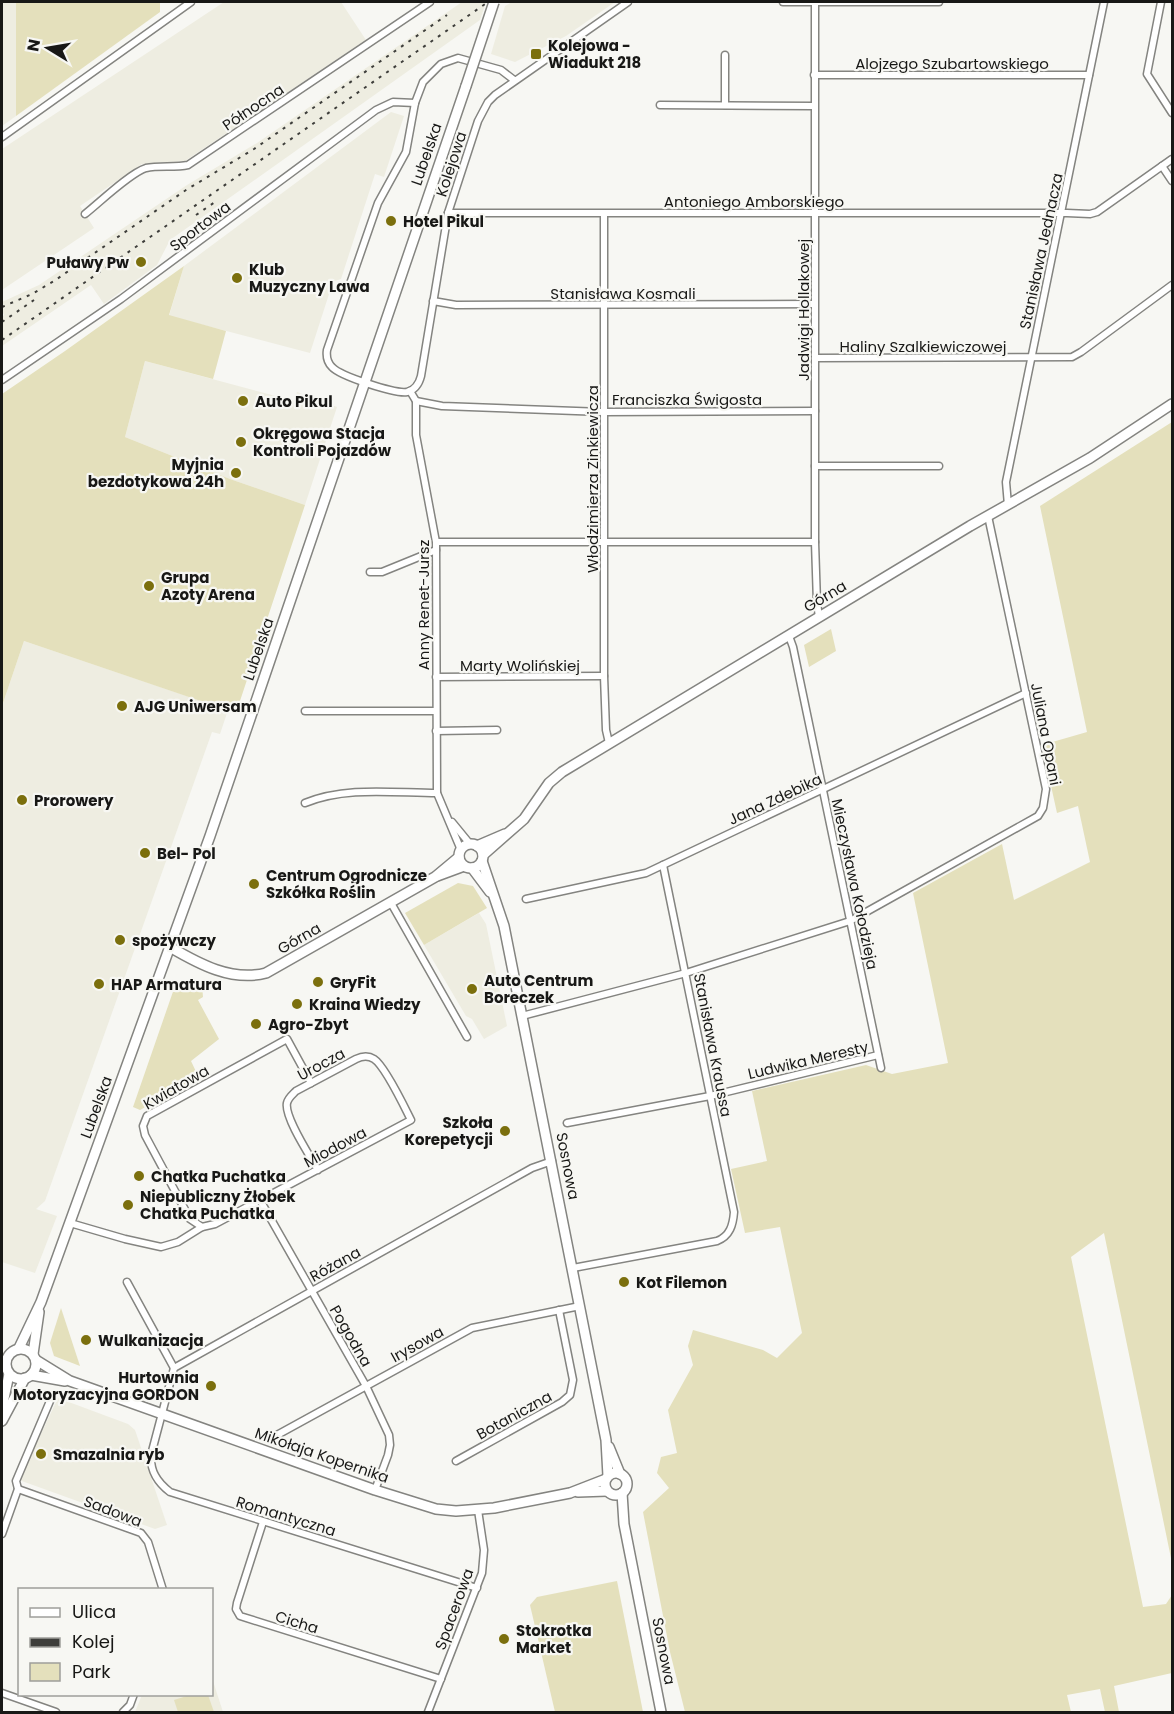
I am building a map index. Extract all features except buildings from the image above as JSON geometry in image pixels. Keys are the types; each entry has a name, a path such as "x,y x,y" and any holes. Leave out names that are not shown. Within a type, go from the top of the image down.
{"street":[{"path":"2,136 191,2"},
{"name":"Północna","path":"85,214 145,168 188,165 430,2"},
{"name":"Lubelska","path":"11,1350 41,1302 170,947 494,2"},
{"name":"Kolejowa","path":"410,391 419,382 448,213 455,185 478,121 488,102 514,80 628,2"},
{"path":"783,2 939,2"},
{"name":"Jadwigi Hollakowej","path":"815,2 815,542 819,617"},
{"name":"Stanisława Jednacza","path":"1008,505 1006,482 1104,2"},
{"path":"1161,2 1147,74 1173,113"},
{"path":"725,55 725,105"},
{"path":"416,401 410,391 398,392 334,369 327,359 327,353 378,203 406,152 418,92 428,76 441,64 458,58 494,67 514,80"},
{"name":"Alojzego Szubartowskiego","path":"814,75 1089,75"},
{"name":"Sportowa","path":"2,380 121,299 376,110 393,102 415,103"},
{"path":"660,105 814,106"},
{"name":"Antoniego Amborskiego","path":"448,213 1090,214 1173,159"},
{"path":"1162,166 1173,181"},
{"name":"Włodzimierza Zinkiewicza","path":"603,214 604,676 606,730 609,743"},
{"name":"Haliny Szalkiewiczowej","path":"815,358 1068,357 1078,355 1173,285"},
{"name":"Stanisława Kosmali","path":"433,301 456,305 814,304"},
{"name":"Franciszka Świgosta","path":"416,401 442,406 603,412 815,411"},
{"name":"Anny Renet-Jursz","path":"416,401 416,435 436,542 437,793 450,820 460,853"},
{"name":"Górna","path":"435,877 478,866 483,858 524,819 549,783 562,772 988,516 1108,447 1173,404"},
{"path":"816,466 939,466"},
{"name":"Juliana Opani","path":"522,1016 686,973 850,921 1038,816 1044,808 1046,789 988,516"},
{"path":"436,542 815,542"},
{"path":"370,572 382,572 436,550"},
{"name":"Mieczysława Kołodzieja","path":"789,636 793,646 881,1068"},
{"name":"Marty Wolińskiej","path":"436,677 604,676"},
{"name":"Jana Zdebika","path":"526,899 646,873 1026,693"},
{"path":"305,711 436,711"},
{"path":"436,731 497,730"},
{"path":"305,803 331,795 352,793 437,793"},
{"name":"Anny Renet-Jursz","path":"450,820 474,845"},
{"name":"Górna","path":"170,947 229,974 259,975 273,970 435,877 460,853 474,845 510,832"},
{"name":"Sosnowa","path":"474,845 483,858 504,926 606,1440 607,1478"},
{"name":"Sosnowa","path":"460,853 468,867 495,899"},
{"name":"Stanisława Kraussa","path":"573,1268 717,1241 730,1230 734,1212 663,865"},
{"path":"391,903 467,1037"},
{"name":"Kwiatowa","path":"202,1227 190,1219 145,1135 143,1126 147,1116 287,1039 311,1083"},
{"name":"Ludwika Meresty","path":"567,1123 710,1096 878,1055"},
{"name":"Urocza","path":"318,1170 286,1104 291,1095 311,1083 356,1059 364,1056 371,1057 381,1066 411,1119"},
{"name":"Miodowa","path":"70,1223 161,1247 178,1242 202,1227 215,1224 411,1119"},
{"name":"Różana","path":"174,1368 532,1168 552,1161"},
{"name":"Pogodna","path":"260,1200 366,1386 389,1435 390,1445 375,1490"},
{"path":"127,1282 174,1368 160,1414"},
{"name":"Lubelska","path":"34,1357 41,1302"},
{"name":"Irysowa","path":"277,1435 472,1328 580,1306"},
{"name":"Botaniczna","path":"456,1461 562,1402 570,1395 573,1380 559,1310"},
{"path":"2,1420 35,1368 34,1357 29,1350 11,1350 3,1362 9,1374 17,1379 28,1377"},
{"name":"Mikołaja Kopernika","path":"34,1357 70,1381 375,1490 436,1509 478,1510 570,1492 607,1478"},
{"path":"2,1407 9,1374"},
{"name":"Mikołaja Kopernika","path":"28,1377 70,1381"},
{"path":"2,1534 18,1489 16,1481 50,1401"},
{"name":"Romantyczna","path":"160,1414 150,1460 153,1472 164,1487 176,1494 477,1588"},
{"name":"Sosnowa","path":"606,1440 620,1474"},
{"path":"614,1473 620,1474 625,1478 627,1484 614,1493 605,1485 607,1478 614,1473"},
{"name":"Sadowa","path":"18,1489 141,1533 148,1542 162,1588"},
{"name":"Mikołaja Kopernika","path":"570,1492 614,1493"},
{"name":"Sosnowa","path":"614,1493 624,1524 661,1713"},
{"name":"Spacerowa","path":"428,1713 482,1573 484,1555 478,1510"},
{"name":"Cicha","path":"262,1522 237,1603 236,1609 240,1616 441,1679"},
{"path":"2,1693 56,1713"},
{"path":"123,1713 134,1696"}],"shaded area":[{"path":"2,2 16,2 16,116 2,126"},
{"path":"224,2 341,2 366,40 185,161 142,164 80,206 94,228 2,290 2,149"},
{"path":"462,2 486,2 480,20 170,240 157,265 104,304 91,285 2,346 2,317 4,315 2,302 39,285 187,185 257,143"},
{"path":"512,2 615,2 566,36 515,62 491,54 505,6"},
{"path":"391,112 404,116 384,177 375,174 341,279 329,283 331,288 310,353 169,316 184,266"},
{"path":"145,361 294,401 297,392 337,407 305,505 230,479 125,437"},
{"path":"24,641 228,710 220,734 212,732 45,1201 36,1209 57,1216 35,1273 2,1262 2,706"},
{"path":"479,913 486,924 507,1026 484,1039 472,1019 466,1016 424,945"},
{"path":"58,1398 128,1424 135,1430 167,1525 155,1529 19,1480"},
{"path":"213,1681 223,1712 135,1712 142,1696 213,1696"}],"green space":[{"path":"16,2 160,2 160,12 16,116"},
{"path":"184,266 169,315 226,331 213,379 145,361 125,437 230,479 305,505 236,713 24,641 2,706 2,394"},
{"path":"1172,422 1172,1563 1104,1233 1071,1257 1143,1607 1166,1604 1172,1595 1172,1673 1114,1686 1119,1712 1105,1712 1100,1689 1067,1695 1071,1712 685,1712 670,1652 643,1512 669,1488 657,1473 661,1457 677,1453 668,1410 693,1365 688,1346 693,1330 763,1350 777,1358 802,1333 780,1227 745,1233 731,1169 767,1161 752,1091 866,1065 892,1074 948,1063 913,893 1002,844 1014,900 1090,862 1078,806 1057,813 1042,745 1087,732 1040,506"},
{"path":"831,629 836,651 809,667 804,645"},
{"path":"458,883 473,886 487,908 424,945 405,913"},
{"path":"186,979 202,985 203,997 198,1000 219,1039 191,1061 199,1078 140,1110 133,1107 176,983"},
{"path":"61,1308 80,1366 54,1356 50,1343"},
{"path":"617,1581 643,1712 555,1712 530,1605 537,1597"},
{"path":"187,1696 208,1696 214,1712 178,1712 174,1700"}],"railway":[{"path":"2,340 488,2"},
{"path":"2,307 54,281 186,190 254,149 447,15"},
{"path":"196,215 215,202"},
{"path":"2,322 34,300"}],"place":[{"name":"Kolejowa - Wiadukt 218","path":"536,54"},
{"name":"Hotel Pikul","path":"391,221"},
{"name":"Puławy Pw","path":"141,262"},
{"name":"Klub Muzyczny Lawa","path":"237,278"},
{"name":"Auto Pikul","path":"243,401"},
{"name":"Okręgowa Stacja Kontroli Pojazdów","path":"241,442"},
{"name":"Myjnia bezdotykowa 24h","path":"236,473"},
{"name":"Grupa Azoty Arena","path":"149,586"},
{"name":"AJG Uniwersam","path":"122,706"},
{"name":"Prorowery","path":"22,800"},
{"name":"Bel- Pol","path":"145,853"},
{"name":"Centrum Ogrodnicze Szkółka Roślin","path":"254,884"},
{"name":"spożywczy","path":"120,940"},
{"name":"GryFit","path":"318,982"},
{"name":"HAP Armatura","path":"99,984"},
{"name":"Auto Centrum Boreczek","path":"472,989"},
{"name":"Kraina Wiedzy","path":"297,1004"},
{"name":"Agro-Zbyt","path":"256,1024"},
{"name":"Szkoła Korepetycji","path":"505,1131"},
{"name":"Chatka Puchatka","path":"139,1176"},
{"name":"Niepubliczny Żłobek Chatka Puchatka","path":"128,1205"},
{"name":"Kot Filemon","path":"624,1282"},
{"name":"Wulkanizacja","path":"86,1340"},
{"name":"Hurtownia Motoryzacyjna GORDON","path":"211,1386"},
{"name":"Smazalnia ryb","path":"41,1454"},
{"name":"Stokrotka Market","path":"504,1639"}]}
